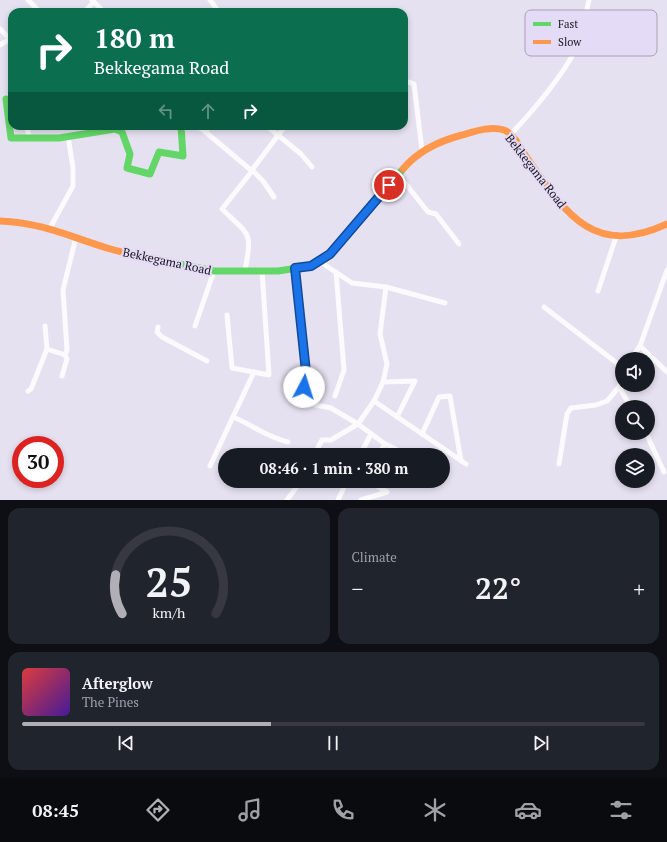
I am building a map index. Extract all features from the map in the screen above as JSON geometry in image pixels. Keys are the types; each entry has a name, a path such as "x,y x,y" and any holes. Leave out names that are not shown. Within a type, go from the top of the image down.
{"street":[{"path":"28,0 36,8"},
{"path":"587,10 589,0"},
{"path":"0,29 8,37"},
{"path":"510,135 527,117 572,56"},
{"path":"408,82 414,84 422,150"},
{"path":"6,99 8,115"},
{"name":"Bekkegama Road","path":"0,221 23,222 50,228 107,248 192,268 214,271 278,271 311,266 330,254 398,174 422,150 450,138 487,128 505,130 572,216 591,230 616,237 650,232 667,224"},
{"path":"10,130 11,138 68,136 87,130"},
{"path":"28,130 29,138"},
{"path":"118,130 122,132 130,154 127,168 150,174 159,152 183,156 182,130"},
{"path":"203,130 263,181 274,198"},
{"path":"272,130 301,154 312,168"},
{"path":"245,271 250,243 248,234 222,209 283,130"},
{"path":"50,228 73,186 73,168 68,136"},
{"path":"398,174 428,212 436,214 459,244"},
{"path":"62,376 67,359 65,356 67,350 63,290 76,237"},
{"path":"598,291 616,237"},
{"path":"319,260 352,283 386,287 445,303"},
{"path":"295,268 306,372 301,402 331,408 393,448"},
{"path":"636,352 640,346 667,270"},
{"path":"195,326 214,271"},
{"path":"227,315 232,368 269,375 262,271"},
{"path":"335,396 344,370 336,272"},
{"path":"318,448 322,440 331,440 358,424 374,401 383,382 387,364 380,334 386,287"},
{"path":"544,307 615,362"},
{"path":"28,391 31,389 47,349 45,326"},
{"path":"158,327 157,332 162,337 207,361"},
{"path":"640,346 667,372"},
{"path":"47,349 65,356"},
{"path":"210,466 254,372"},
{"path":"383,382 414,381 397,417"},
{"path":"559,464 567,414 571,408 596,405 606,401 615,391"},
{"path":"422,434 439,397 450,396 461,460"},
{"path":"374,401 466,464"},
{"path":"233,417 249,424 271,438 288,442"},
{"path":"364,448 371,434"},
{"path":"649,440 664,472"},
{"path":"382,448 385,444"},
{"path":"287,500 295,488"},
{"path":"338,500 344,488"},
{"path":"361,500 387,492 380,488"}],"traffic: fast":[{"path":"6,99 8,115"},
{"path":"10,130 11,138 59,138 109,130"},
{"path":"117,130 122,132 130,154 127,168 150,174 159,152 183,156 181,130"},
{"path":"155,259 214,271 278,271 311,266 330,254 403,169"}],"traffic: slow":[{"path":"403,169 422,152 453,137 488,129 504,130 519,144 539,175 567,211 582,224 599,232 619,236 641,233 667,224"},
{"path":"0,221 42,227 113,250 155,259"}],"route":[{"path":"304,387 306,372 295,268 311,266 330,254 389,185"}]}
